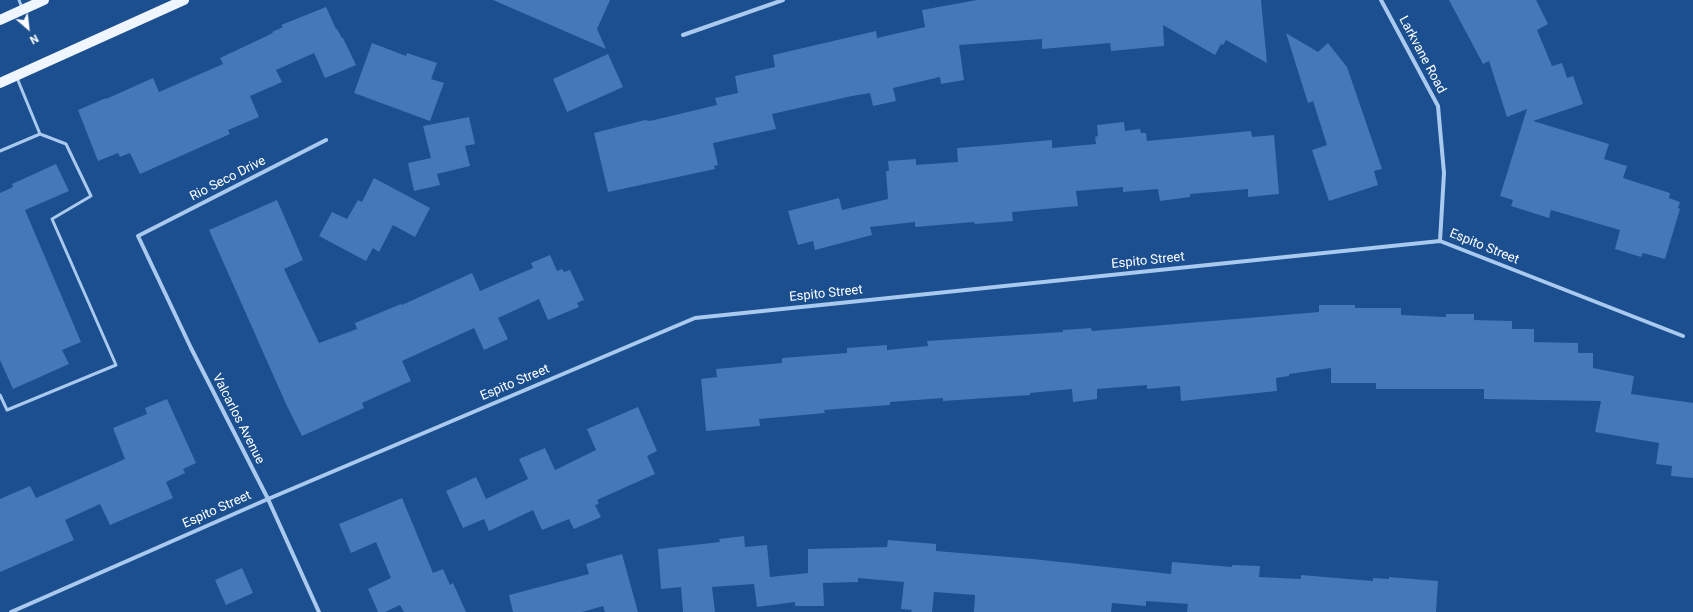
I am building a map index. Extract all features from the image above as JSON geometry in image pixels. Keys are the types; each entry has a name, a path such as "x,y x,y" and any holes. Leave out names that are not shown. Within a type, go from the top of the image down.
{"main road":[{"path":"0,20 21,5 44,0"},
{"path":"0,84 184,0"}],"street":[{"path":"683,35 783,0"},
{"name":"Larkvane Road","path":"1381,0 1438,106 1444,173 1440,241"},
{"name":"Rio Seco Drive","path":"138,236 326,140"},
{"name":"Valcarlos Avenue","path":"138,236 191,348 268,498 319,612"},
{"name":"Espito Street","path":"11,612 268,498 694,318 1440,241 1683,336"}],"lane":[{"path":"17,76 40,134"},
{"path":"0,151 40,134 66,144 91,196 52,219 116,365 6,410 0,395"}],"building":[{"path":"493,0 610,0 597,29 606,49"},
{"path":"977,0 1261,0 1267,63 1226,40 1223,45 1221,44 1215,55 1163,25 1164,46 1111,51 1110,43 1042,49 1042,39 959,45 964,80 941,84 940,77 893,88 896,101 873,106 870,93 772,114 776,129 713,143 718,165 714,166 715,169 608,192 594,133 645,120 650,121 717,105 715,98 738,93 735,76 775,67 773,55 876,31 877,38 925,27 922,10"},
{"path":"1449,0 1536,0 1548,24 1537,30 1552,66 1562,63 1567,78 1573,76 1583,104 1533,121 1609,144 1604,159 1627,166 1623,178 1670,193 1669,198 1680,202 1678,208 1680,209 1665,259 1643,253 1641,257 1615,249 1620,230 1551,210 1549,218 1511,206 1513,200 1500,196 1527,109 1507,117 1489,61 1483,64"},
{"path":"326,7 336,29 343,38 356,65 325,78 314,53 276,70 282,82 250,96 259,117 228,130 230,134 140,174 130,153 120,157 118,153 98,161 78,110 153,78 159,92 223,64 220,58 273,33 272,32 283,27 281,25"},
{"path":"1286,33 1318,52 1328,43 1347,67 1382,169 1374,171 1378,185 1329,201 1312,150 1327,145 1313,101 1308,103"},
{"path":"372,43 406,56 407,53 437,63 431,79 444,83 430,121 354,93"},
{"path":"608,54 623,87 567,112 553,79"},
{"path":"469,117 475,144 465,146 470,166 437,174 440,185 414,191 408,163 431,158 423,126"},
{"path":"1124,122 1125,131 1140,129 1141,133 1146,133 1147,141 1251,131 1252,137 1274,135 1279,194 1248,197 1248,189 1190,194 1190,197 1160,201 1158,189 1123,192 1123,187 1076,191 1078,206 1012,212 1013,221 975,224 974,222 915,227 915,222 870,227 872,235 815,250 813,241 798,245 788,211 839,198 842,210 888,199 886,171 889,171 888,161 916,159 916,165 958,162 957,148 1052,140 1052,148 1096,144 1095,137 1098,136 1097,125"},
{"path":"56,164 69,191 25,210 81,342 62,350 69,364 13,389 0,360 0,193 13,187 12,184"},
{"path":"374,178 430,208 415,237 393,225 379,252 373,248 366,261 319,236 332,212 347,219 358,200 362,202"},
{"path":"277,200 303,260 284,269 319,343 357,329 355,323 401,304 402,305 472,273 480,291 533,268 531,263 550,255 557,271 562,269 564,272 570,270 584,300 577,303 579,307 548,320 539,299 498,318 508,339 484,350 474,328 402,361 411,381 362,403 364,408 302,436 286,404 209,230"},
{"path":"1319,305 1355,305 1355,308 1401,308 1401,315 1446,317 1446,314 1474,314 1474,320 1512,321 1512,329 1534,329 1534,342 1578,343 1578,353 1593,353 1593,368 1634,376 1631,394 1693,403 1693,478 1671,476 1672,466 1656,464 1659,443 1595,432 1601,401 1484,399 1484,389 1376,389 1376,383 1331,383 1331,368 1289,374 1289,376 1276,378 1277,391 1181,401 1180,386 1147,389 1147,385 1097,389 1097,399 1073,402 1072,389 1030,393 1030,395 943,401 943,398 890,402 890,405 824,410 825,413 759,419 760,426 706,431 701,379 717,377 716,369 782,363 782,358 847,353 847,348 887,345 887,350 928,346 927,341 1063,332 1063,330 1091,328 1092,331 1319,312"},
{"path":"167,399 196,463 183,469 185,473 166,482 173,498 110,525 100,504 65,520 74,540 0,572 0,499 30,486 36,498 125,459 113,428 147,414 145,408"},
{"path":"638,407 657,451 647,456 655,474 597,500 599,504 595,505 601,517 574,529 569,519 542,530 533,510 489,531 484,519 463,528 446,491 476,477 486,499 528,479 519,459 545,448 555,470 596,450 587,429"},
{"path":"402,498 433,573 443,569 450,585 453,583 466,612 404,612 400,605 385,612 378,612 368,589 391,578 376,542 351,553 339,524"},
{"path":"744,536 745,547 767,545 770,577 808,573 808,549 887,547 888,540 936,544 936,551 1033,559 1171,574 1172,562 1232,567 1232,565 1260,566 1259,577 1301,579 1301,575 1373,581 1373,578 1389,579 1389,577 1438,581 1436,612 1187,612 1188,604 1146,601 1146,606 1112,603 1111,612 974,612 975,595 934,592 932,612 911,612 912,610 901,609 904,582 858,578 858,582 823,583 824,606 795,606 795,602 757,607 754,584 712,587 715,612 683,612 681,587 661,589 658,549 720,542 719,539"},
{"path":"622,554 638,612 605,612 603,606 582,612 513,612 509,595 589,574 586,564"},
{"path":"242,568 253,593 226,605 215,580"}]}
